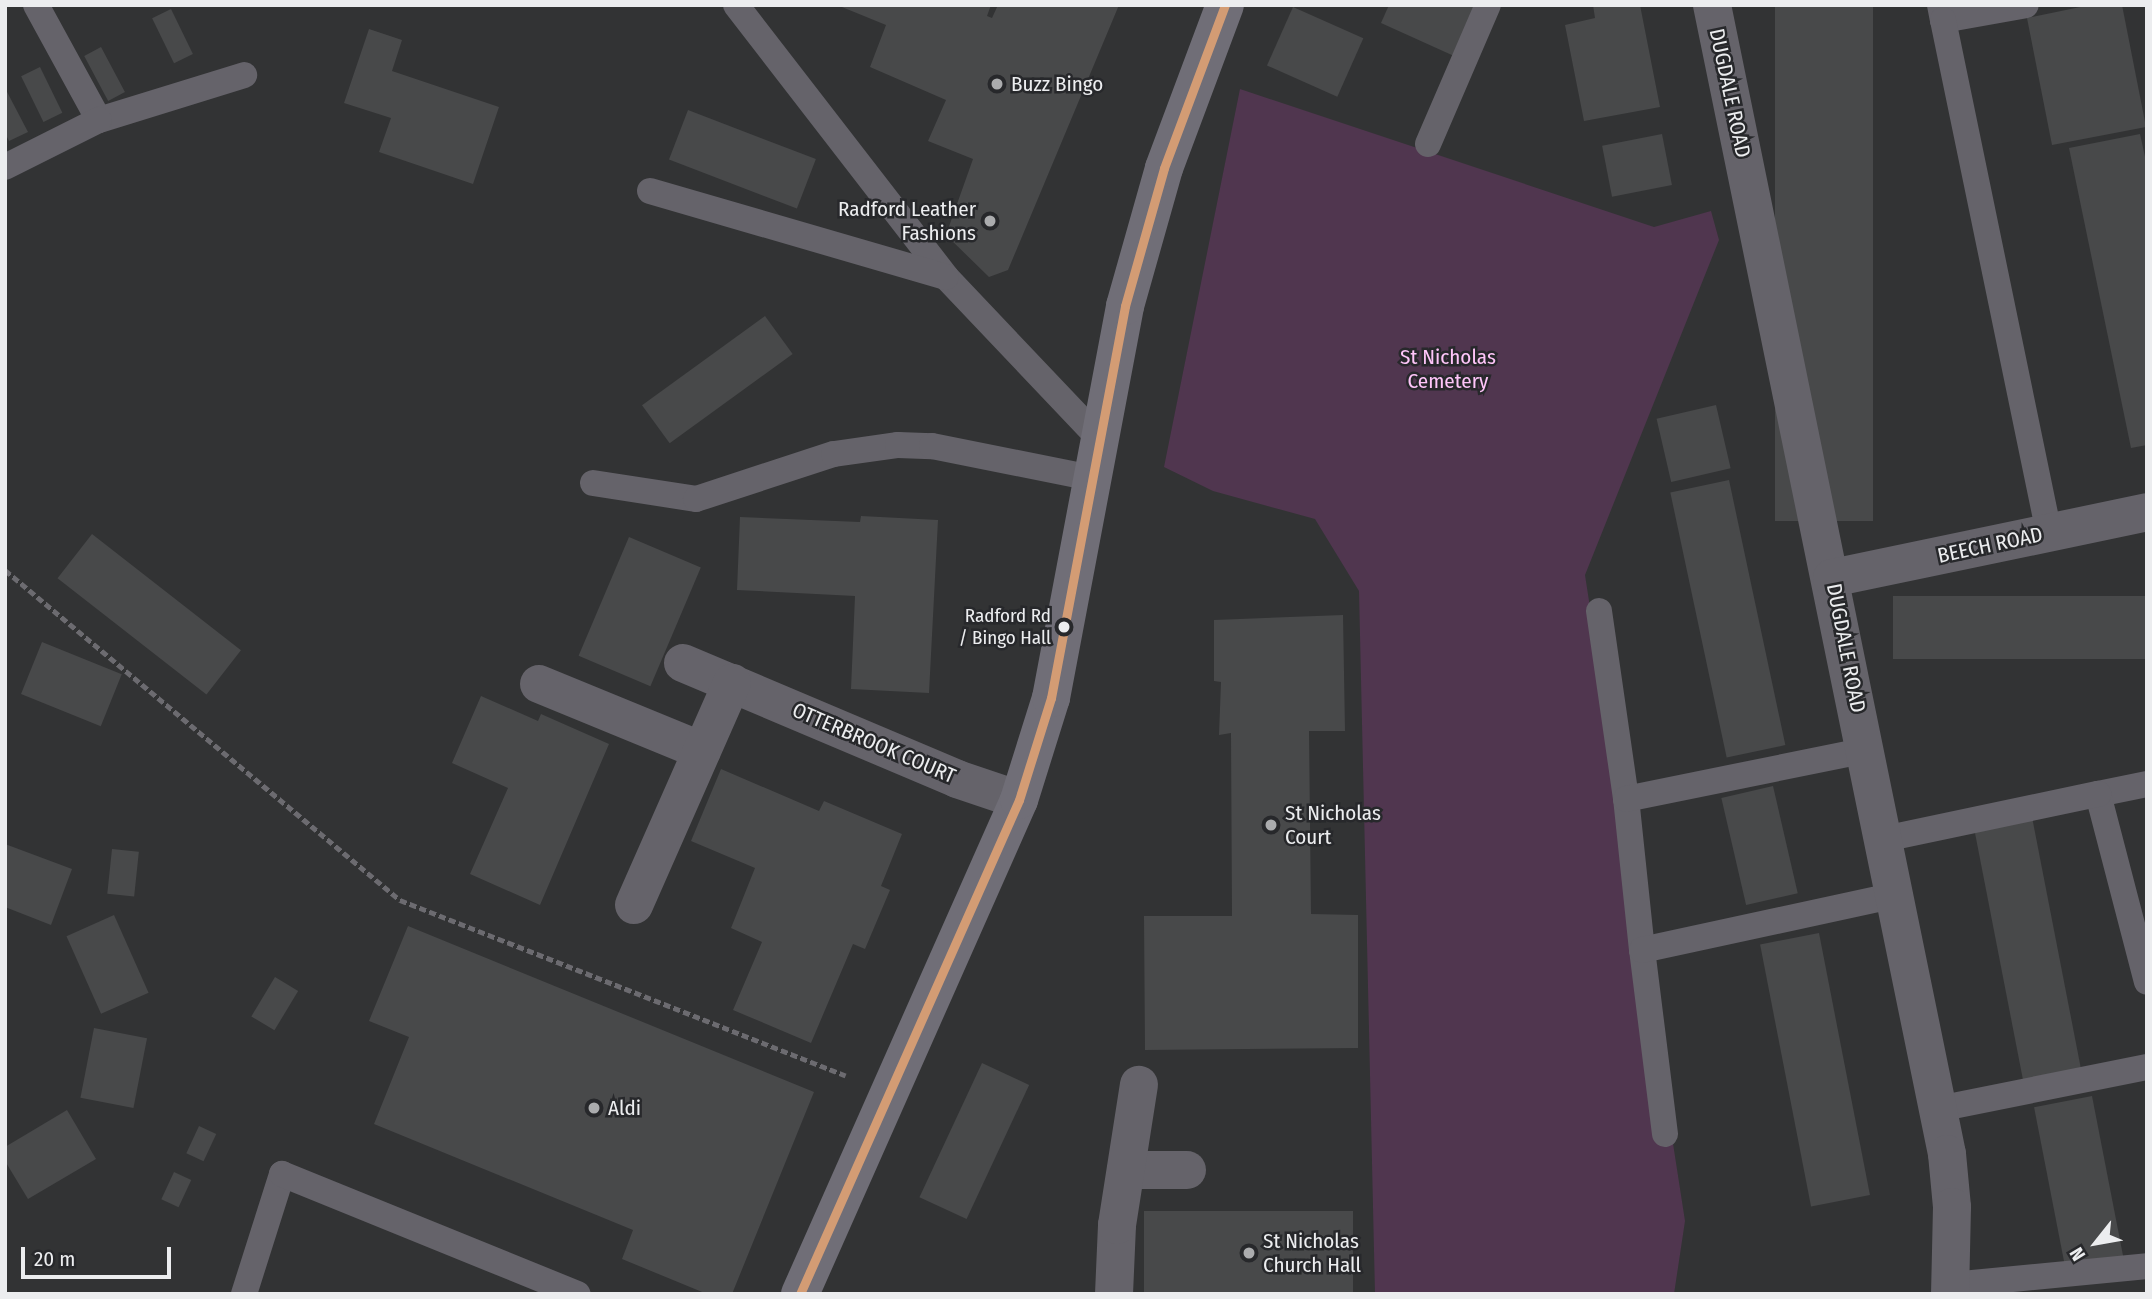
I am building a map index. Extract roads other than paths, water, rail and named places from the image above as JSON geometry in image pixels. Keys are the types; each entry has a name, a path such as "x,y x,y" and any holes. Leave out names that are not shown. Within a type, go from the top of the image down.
{"main road":[{"path":"800,1294 1019,800 1051,698 1125,306 1164,168 1225,5"}],"street":[{"name":"DUGDALE ROAD","path":"1712,5 1832,578 1938,1109 1952,1207 1950,1289"},
{"name":"BEECH ROAD","path":"1832,578 2147,512"},
{"name":"OTTERBROOK COURT","path":"683,663 957,779 1019,800"},
{"path":"634,905 732,683"},
{"path":"539,684 702,751"},
{"path":"1114,1294 1116,1225 1139,1085"},
{"path":"1126,1170 1187,1170"}],"lane":[{"path":"36,5 99,120"},
{"path":"736,5 946,277 1100,439"},
{"path":"1428,144 1488,5"},
{"path":"2025,5 1941,13 2049,533"},
{"path":"5,167 99,120 244,75"},
{"path":"650,191 946,277"},
{"path":"593,483 696,499 834,454 898,445 932,446 1092,478"},
{"path":"1599,611 1626,799 1665,1134"},
{"path":"1626,799 1867,750"},
{"path":"1884,839 2147,784"},
{"path":"2098,794 2147,982"},
{"path":"1642,950 1896,895"},
{"path":"1938,1109 2147,1067"},
{"path":"244,1294 282,1174 578,1294"},
{"path":"1950,1289 2147,1266"}],"place":[{"name":"Buzz Bingo","path":"997,84"},
{"name":"Radford Leather Fashions","path":"990,221"},
{"name":"Radford Rd / Bingo Hall","path":"1064,627"},
{"name":"St Nicholas Court","path":"1271,825"},
{"name":"Aldi","path":"594,1108"},
{"name":"St Nicholas Church Hall","path":"1249,1253"}],"park label":[{"name":"St Nicholas Cemetery","path":"1448,369"}]}
